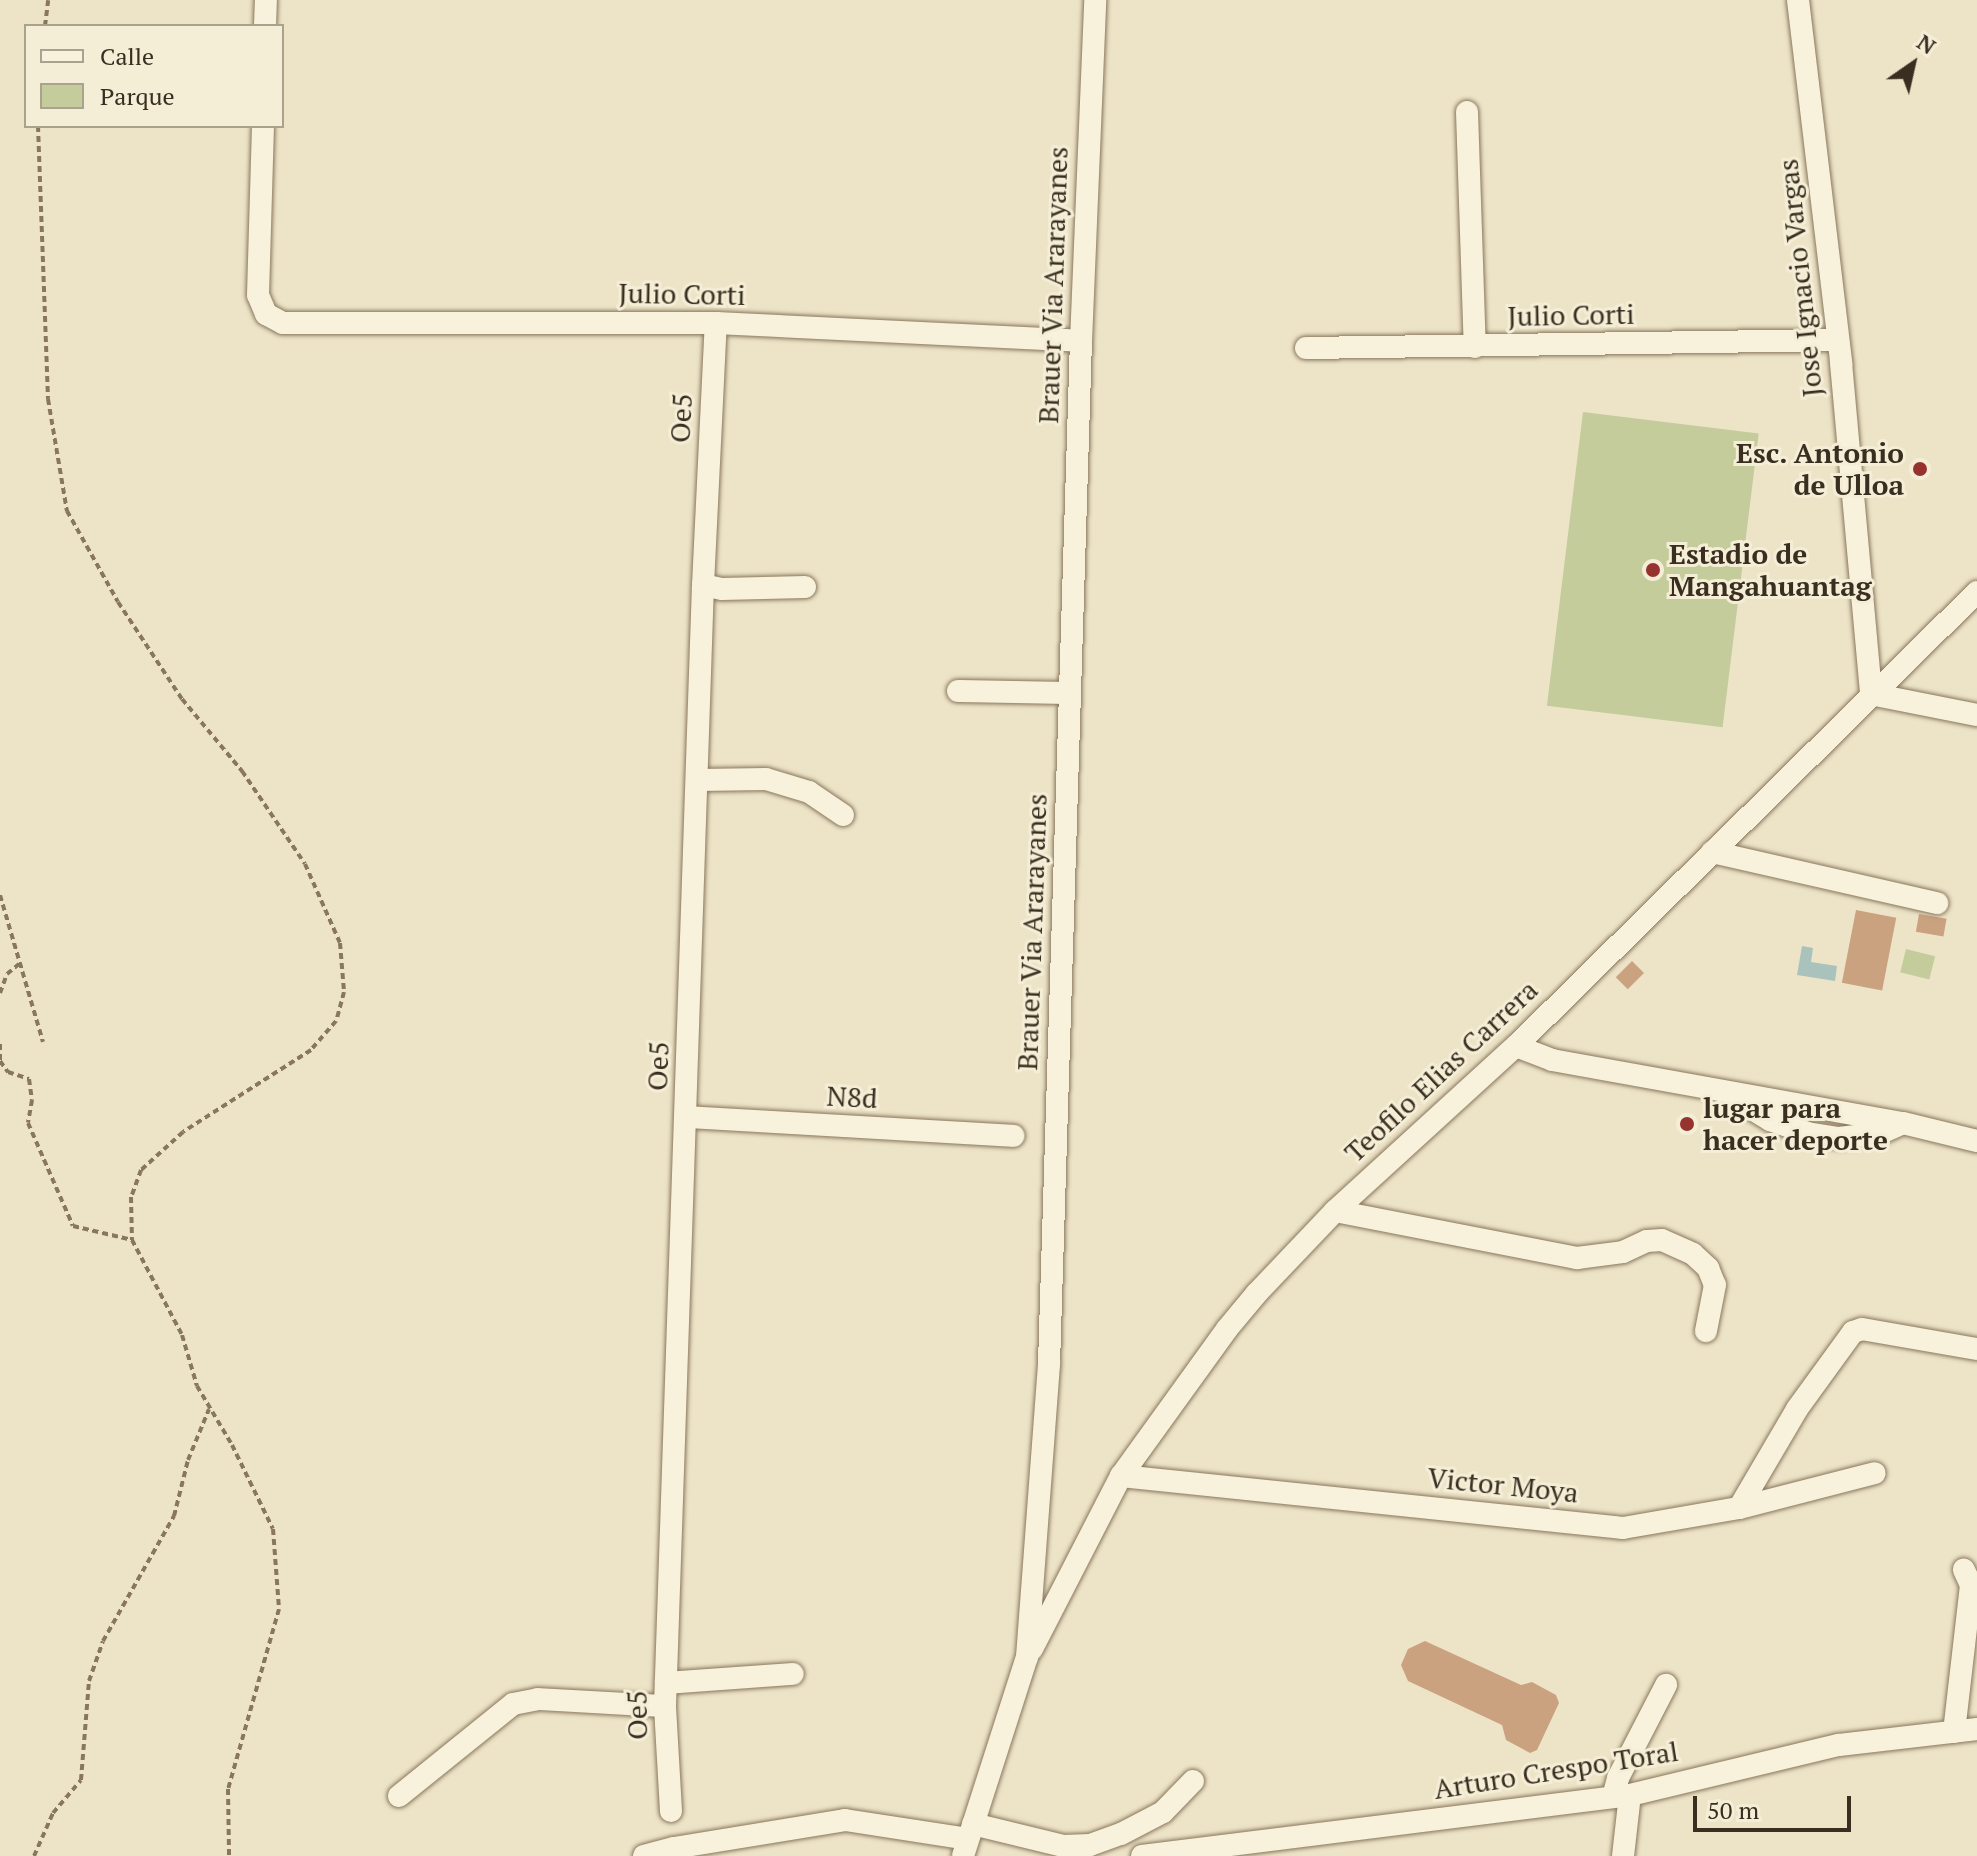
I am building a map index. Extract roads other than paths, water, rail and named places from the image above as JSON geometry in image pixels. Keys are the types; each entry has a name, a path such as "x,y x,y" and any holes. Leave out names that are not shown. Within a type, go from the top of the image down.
{"street":[{"path":"265,24 266,0"},
{"name":"Brauer Via Ararayanes","path":"968,1840 1027,1657 1049,1364 1081,341 1095,0"},
{"name":"Jose Ignacio Vargas","path":"1798,0 1838,340 1871,694"},
{"path":"1467,112 1475,347"},
{"name":"Julio Corti","path":"263,128 258,295 266,314 283,323 716,323 1081,341"},
{"name":"Oe5","path":"671,1811 665,1706 699,780 703,585 716,323"},
{"name":"Julio Corti","path":"1306,348 1838,340"},
{"path":"703,585 722,589 805,587"},
{"name":"Teofilo Elias Carrera","path":"1027,1657 1121,1476 1227,1329 1335,1211 1516,1046 1977,592"},
{"path":"958,691 1070,693"},
{"path":"1871,694 1977,715"},
{"path":"699,780 766,779 809,792 843,815"},
{"path":"1712,852 1937,903"},
{"path":"1516,1046 1552,1060 1903,1123 1977,1141"},
{"name":"N8d","path":"687,1117 1013,1136"},
{"path":"1335,1211 1577,1258 1623,1252 1647,1241 1662,1240 1693,1254 1708,1268 1715,1285 1706,1331"},
{"path":"1739,1508 1797,1409 1853,1332 1862,1329 1977,1349"},
{"name":"Victor Moya","path":"1121,1476 1623,1528 1739,1508 1875,1473"},
{"path":"1954,1732 1971,1585 1964,1570"},
{"path":"666,1683 793,1674"},
{"path":"1623,1856 1618,1778 1666,1685"},
{"path":"399,1796 513,1704 538,1699 665,1706"},
{"name":"Arturo Crespo Toral","path":"1142,1856 1621,1796 1839,1745 1977,1729"},
{"path":"644,1856 674,1848 845,1820 968,1840 1090,1845 1121,1834 1163,1812 1193,1781"}],"water":[{"path":"1802,946 1813,948 1811,962 1837,966 1835,981 1797,975"}],"place":[{"name":"Esc. Antonio de Ulloa","path":"1920,469"},
{"name":"Estadio de Mangahuantag","path":"1653,570"},
{"name":"lugar para hacer deporte","path":"1687,1124"}]}
